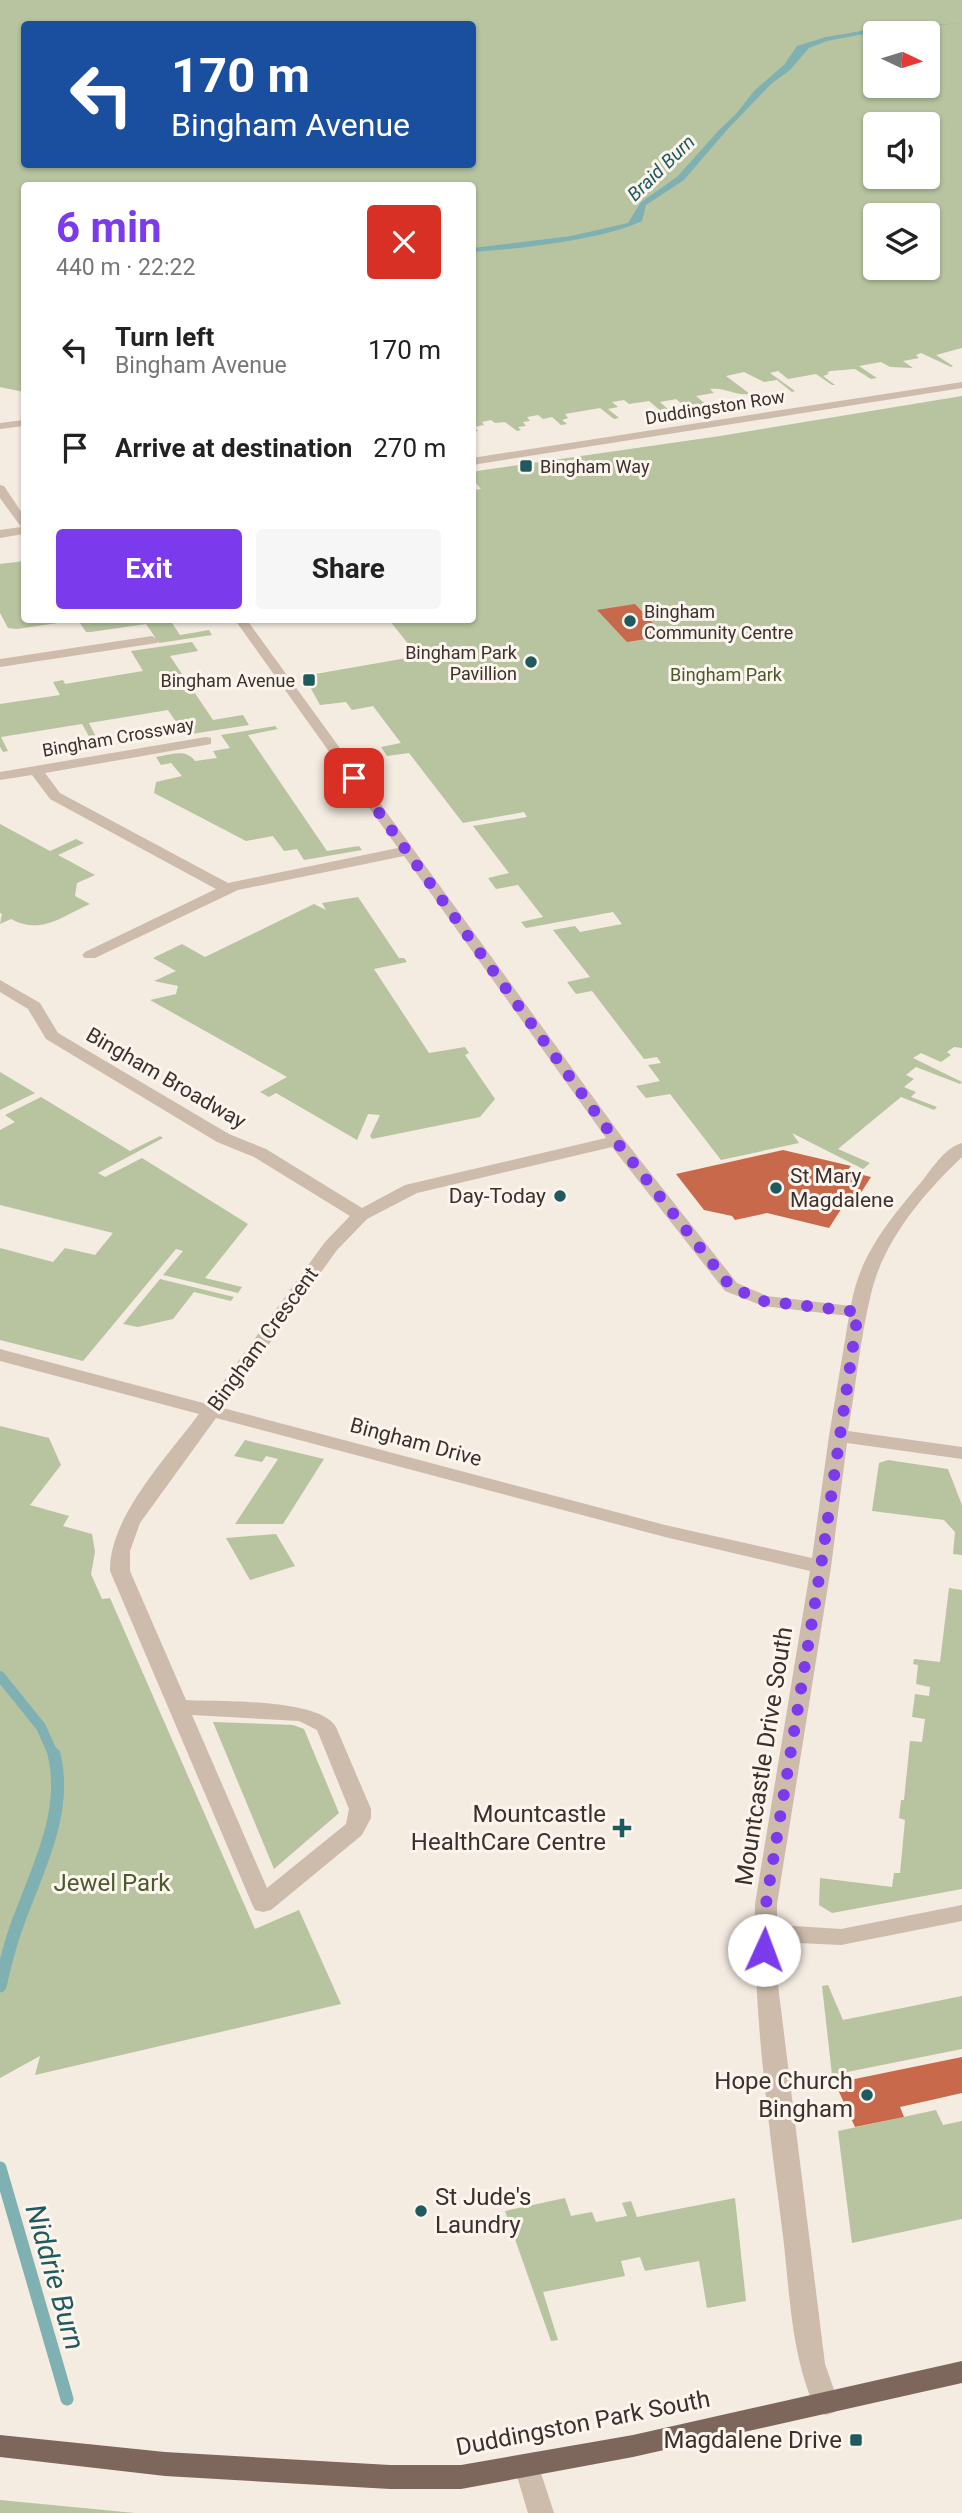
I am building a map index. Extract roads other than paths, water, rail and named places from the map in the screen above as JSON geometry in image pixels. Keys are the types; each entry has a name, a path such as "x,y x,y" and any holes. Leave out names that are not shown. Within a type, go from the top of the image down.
{"main road":[{"name":"Duddingston Park South","path":"0,2446 165,2464 390,2477 461,2477 527,2466 962,2372"}],"street":[{"name":"Duddingston Row","path":"476,461 962,385"},
{"path":"0,426 21,423"},
{"path":"0,489 21,520"},
{"path":"0,534 21,530"},
{"path":"243,623 616,1141 731,1287 763,1301 858,1312"},
{"path":"0,663 152,640"},
{"name":"Bingham Crossway","path":"0,776 206,741"},
{"name":"Bingham Crossway","path":"36,770 55,796 227,889"},
{"path":"90,955 227,889 407,851"},
{"name":"Bingham Broadway","path":"0,985 34,1006 52,1036 223,1138 260,1153 361,1215"},
{"name":"Bingham Crescent","path":"179,1707 302,1714 321,1721 332,1740 360,1809 358,1824 263,1904 120,1571 121,1545 131,1521 331,1246 361,1215 396,1195 428,1183 616,1141"},
{"name":"Mountcastle Drive South","path":"826,2403 812,2364 806,2325 765,1969 766,1904 821,1566 858,1312 868,1274 883,1242 942,1167 962,1148"},
{"name":"Bingham Drive","path":"0,1355 664,1531 821,1566"},
{"path":"838,1436 962,1453"},
{"path":"764,1933 841,1937 962,1913"},
{"path":"527,2466 541,2513"}],"water":[{"path":"863,31 863,34 827,41 809,48 790,70 771,84 726,131 684,180 646,205 642,221 583,238 476,252 476,248 571,236 628,223 641,202 677,177 754,91 784,65 797,46 826,37"}],"waterway":[{"name":"Niddrie Burn","path":"0,1676 41,1727 54,1756"},
{"name":"Niddrie Burn","path":"0,1986 14,1935 54,1821 57,1798 54,1754"},
{"name":"Niddrie Burn","path":"0,2168 67,2399"}],"place":[{"name":"Bingham Way","path":"526,466"},
{"name":"Bingham Community Centre","path":"630,621"},
{"name":"Bingham Park Pavillion","path":"531,662"},
{"name":"Bingham Avenue","path":"309,680"},
{"name":"St Mary Magdalene","path":"776,1188"},
{"name":"Day-Today","path":"560,1196"},
{"name":"Mountcastle HealthCare Centre","path":"622,1828"},
{"name":"Hope Church Bingham","path":"867,2095"},
{"name":"St Jude's Laundry","path":"421,2211"},
{"name":"Magdalene Drive","path":"856,2440"}],"water label":[{"name":"Braid Burn","path":"661,168"}],"park label":[{"name":"Bingham Park","path":"726,674"},
{"name":"Jewel Park","path":"112,1883"}]}
